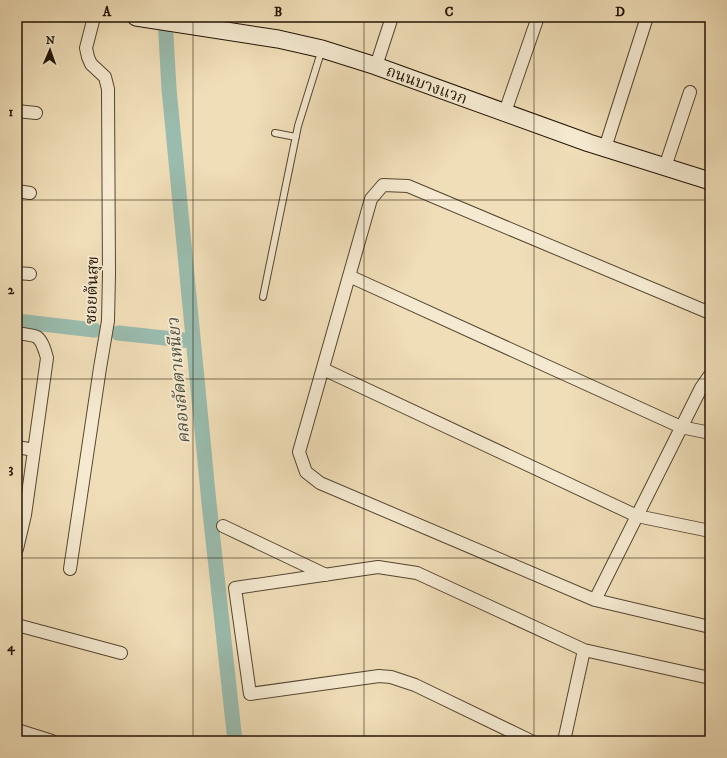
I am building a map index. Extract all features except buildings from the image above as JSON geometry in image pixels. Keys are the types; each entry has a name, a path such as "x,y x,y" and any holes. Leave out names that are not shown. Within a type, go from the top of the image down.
{"main road":[{"name":"ถนนบางแวก","path":"140,18 181,23 278,39 322,49 376,66 589,143 710,181"}],"street":[{"name":"ซอยต้นสุข","path":"70,569 108,321 108,89 105,77 92,64 88,57 86,48 94,17"},
{"path":"376,66 392,17"},
{"path":"505,112 538,17"},
{"path":"605,148 647,17"},
{"path":"665,167 690,92"},
{"path":"17,111 36,114"},
{"path":"710,313 408,186 383,185 371,200 299,452 306,472 320,483 595,600 710,627"},
{"path":"17,191 30,193"},
{"path":"17,273 30,274"},
{"path":"349,276 681,427 710,433"},
{"path":"17,333 36,337 42,344 47,358 25,515 17,549"},
{"path":"323,369 637,516 710,531"},
{"path":"595,600 681,427 701,388 710,375"},
{"path":"17,447 34,450"},
{"path":"223,526 326,575"},
{"path":"530,741 415,685 391,677 379,676 250,694 235,588 378,567 418,573 584,650 710,678"},
{"path":"17,625 121,653"},
{"path":"564,741 584,650"},
{"path":"17,730 52,741"}],"lane":[{"path":"263,296 298,126 322,49"},
{"path":"275,133 296,137"}],"waterway":[{"name":"คลองลัดตาเหนียว","path":"165,17 169,89 209,503 235,741"},
{"path":"17,321 94,330"},
{"path":"118,333 193,341"}]}
